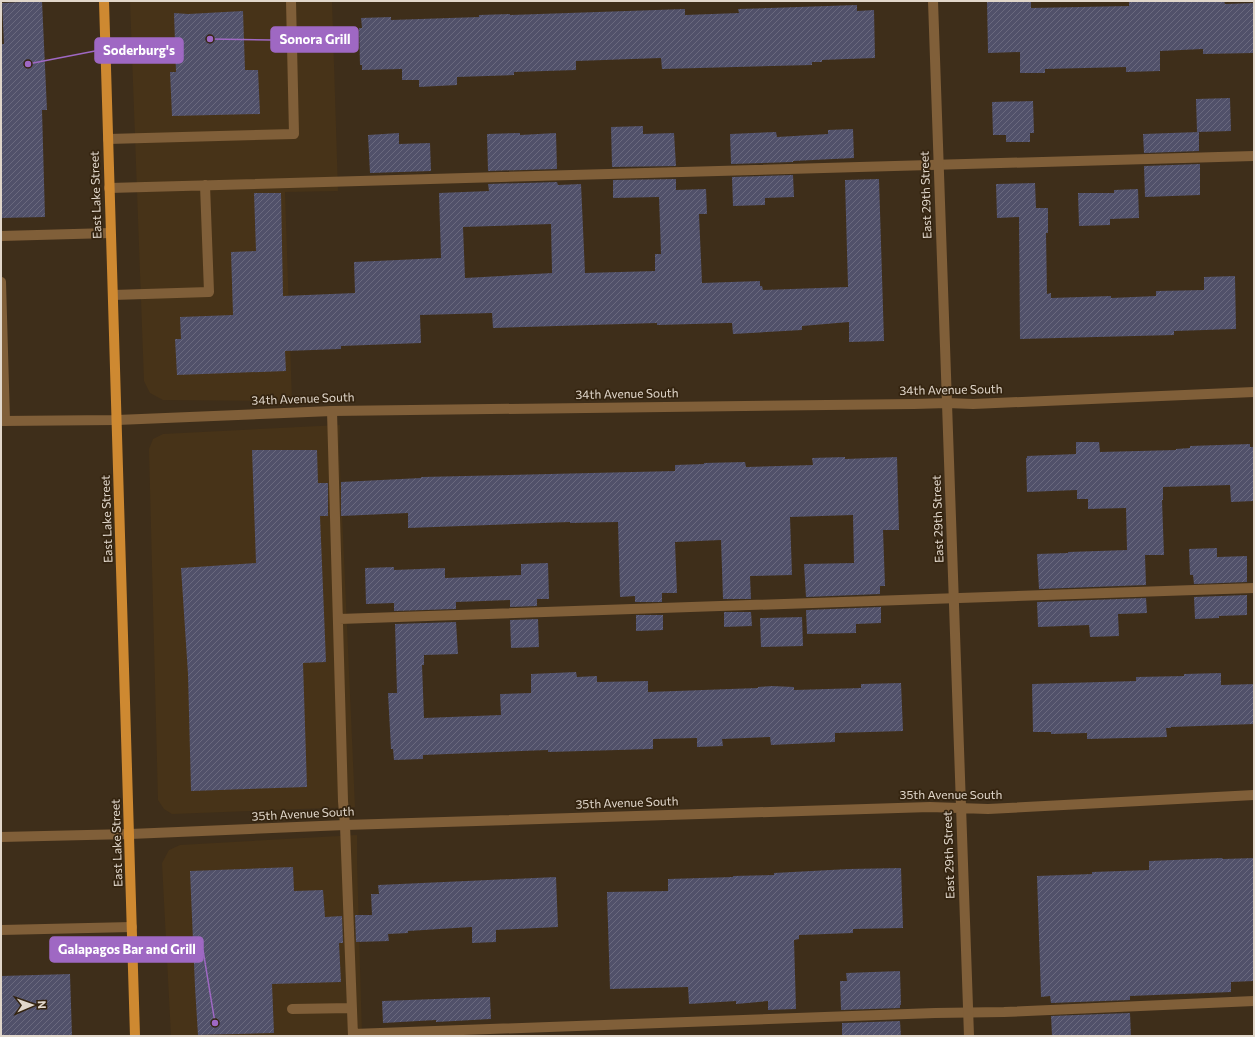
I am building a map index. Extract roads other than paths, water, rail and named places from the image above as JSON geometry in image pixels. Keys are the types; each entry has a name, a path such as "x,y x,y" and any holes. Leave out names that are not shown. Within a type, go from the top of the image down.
{"main road":[{"name":"East Lake Street","path":"104,1 135,1036"}],"street":[{"path":"108,139 294,134 291,1"},
{"name":"East 29th Street","path":"933,1 969,1036"},
{"path":"109,188 1254,156"},
{"path":"113,295 209,292 205,185"},
{"path":"1,236 110,233"},
{"path":"1,282 3,421"},
{"name":"34th Avenue South","path":"3,421 117,420 332,411 947,403 973,404 1254,392"},
{"path":"332,411 343,801 353,1035 968,1013 1254,1001"},
{"path":"339,619 1254,588"},
{"name":"35th Avenue South","path":"1,837 130,834 345,825 922,807 988,809 1254,795"},
{"path":"1,930 132,927"},
{"path":"292,1009 352,1008"}],"place":[{"name":"Sonora Grill","path":"210,39"},
{"name":"Soderburg's","path":"28,64"},
{"name":"Galapagos Bar and Grill","path":"215,1023"}]}
